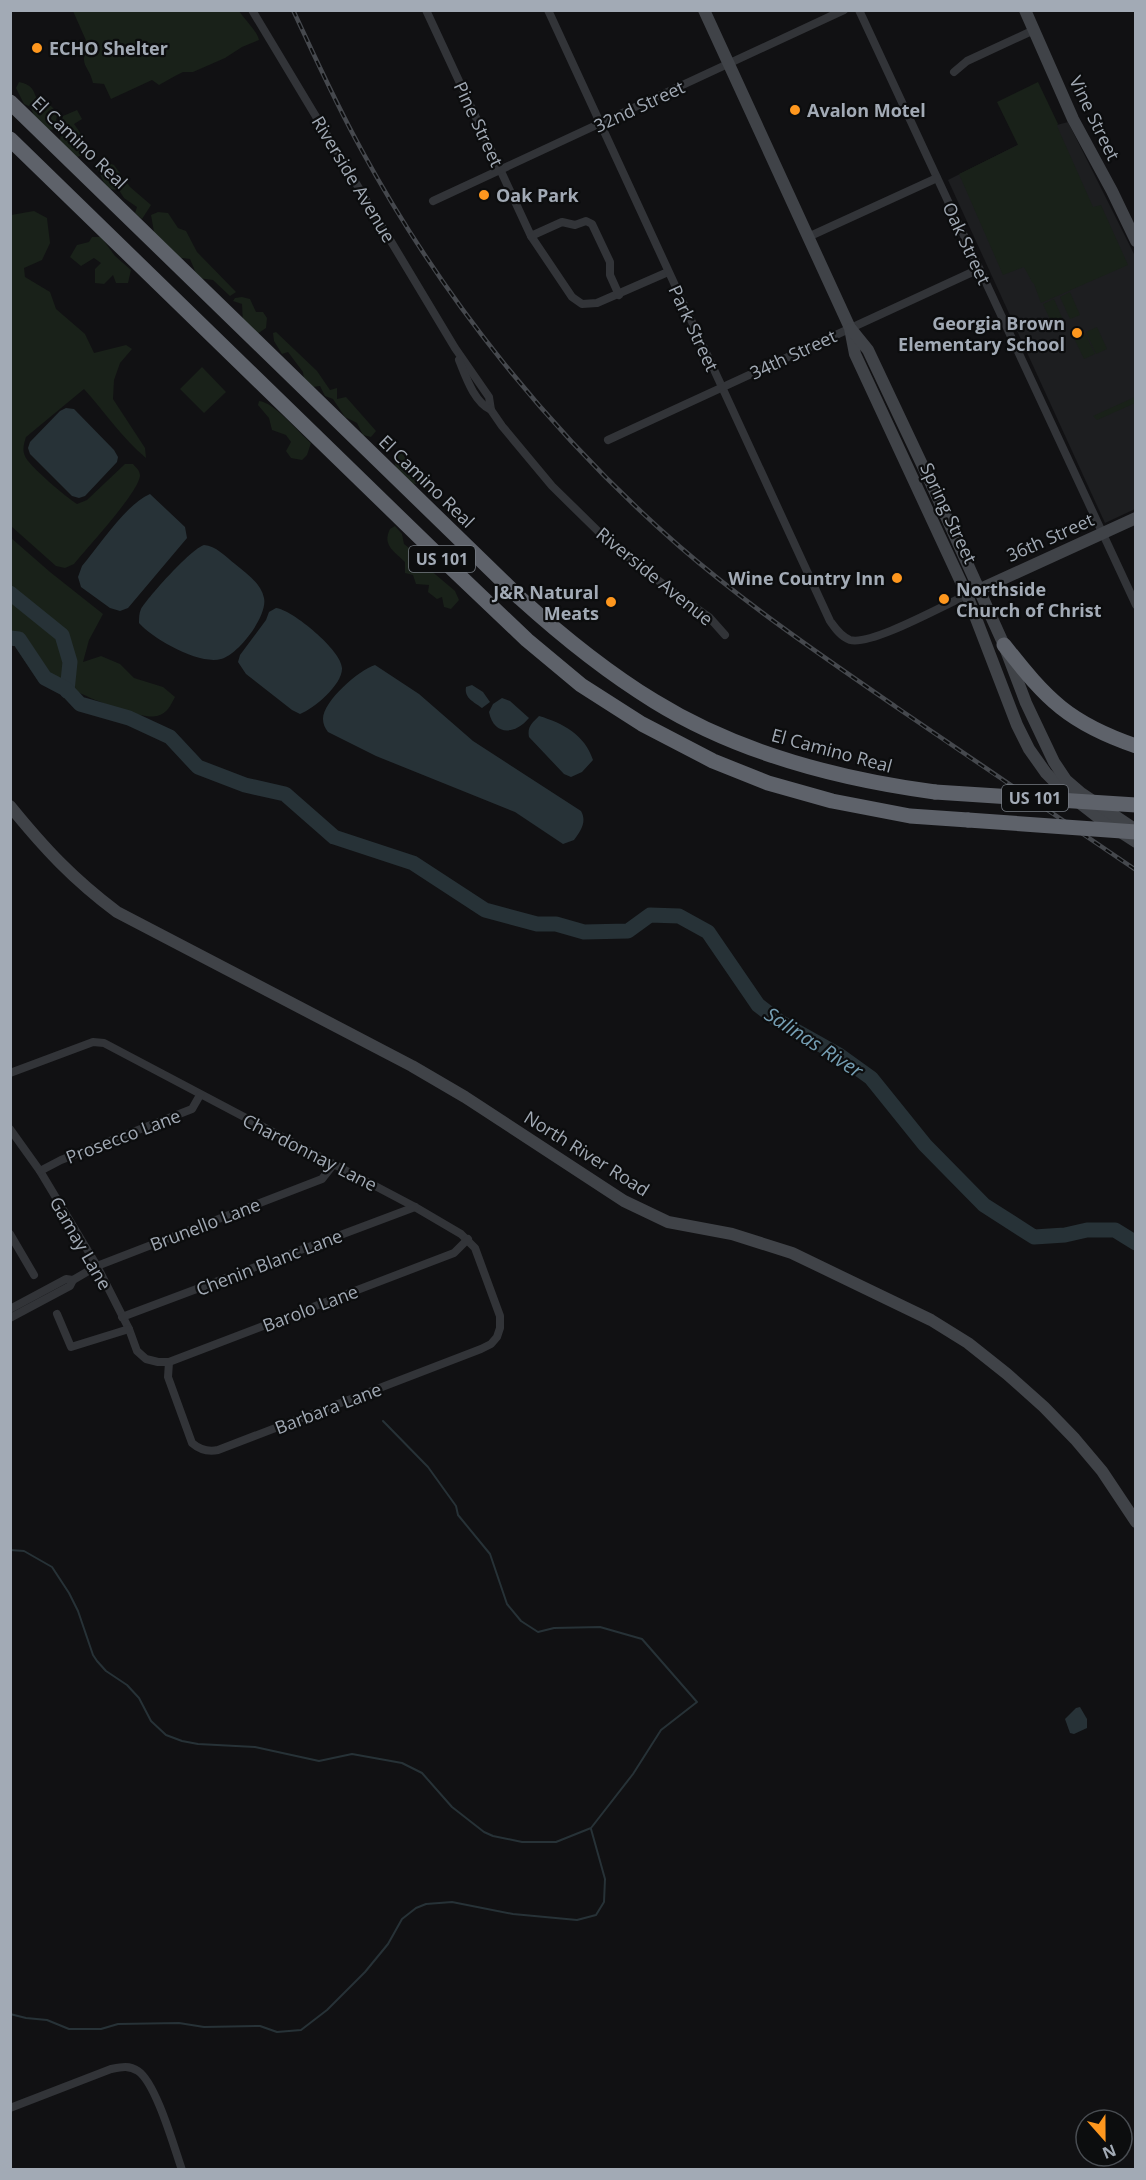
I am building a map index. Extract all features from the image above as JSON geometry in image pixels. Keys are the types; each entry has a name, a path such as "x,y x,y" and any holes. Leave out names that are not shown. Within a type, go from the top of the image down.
{"highway":[{"name":"El Camino Real","path":"10,102 520,598 565,639 656,702 724,737 756,750 838,775 895,787 935,792 1136,805"},
{"name":"US 101","path":"10,139 527,640 581,685 642,724 713,761 768,783 832,801 910,816 1136,831"},
{"path":"1005,645 1028,675 1060,708 1082,724 1136,746"}],"main road":[{"name":"Spring Street","path":"704,10 850,328 855,354 967,595 1017,725 1029,749 1046,773 1063,790 1099,818 1136,842"},
{"name":"Vine Street","path":"1025,10 1073,119 1136,241"},
{"name":"Spring Street","path":"850,328 868,350 980,589 1044,743 1066,780 1081,794 1136,831"},
{"name":"36th Street","path":"967,595 1136,518"},
{"name":"North River Road","path":"10,806 58,862 83,886 117,912 412,1066 465,1097 624,1201 668,1222 732,1234 792,1253 931,1320 969,1343 1007,1374 1075,1439 1102,1471 1136,1522"}],"street":[{"name":"Riverside Avenue","path":"252,10 455,348 489,397 492,410 552,486 608,541 709,617 724,635"},
{"name":"Pine Street","path":"426,10 531,236 572,297 582,304 597,303 619,295"},
{"name":"Park Street","path":"548,10 830,621 847,639"},
{"name":"32nd Street","path":"433,201 844,10"},
{"name":"Oak Street","path":"859,10 1136,605"},
{"path":"954,72 967,62 1034,30"},
{"path":"808,237 937,178"},
{"path":"531,236 562,222 575,225 586,221 592,224 610,262 610,275 619,295 668,273"},
{"name":"34th Street","path":"608,440 979,269"},
{"name":"36th Street","path":"847,639 866,640 877,636 967,595"},
{"name":"Chardonnay Lane","path":"10,1073 97,1042 104,1043 415,1207 468,1239"},
{"name":"Prosecco Lane","path":"40,1171 61,1160 192,1109 200,1095"},
{"name":"Gamay Lane","path":"10,1129 40,1171 97,1266 129,1329 137,1351 146,1359"},
{"name":"Brunello Lane","path":"10,1318 70,1286 73,1280 97,1266 322,1179 333,1165"},
{"name":"Chenin Blanc Lane","path":"122,1317 415,1207"},
{"path":"10,1234 34,1275"},
{"name":"Barbara Lane","path":"169,1362 168,1377 192,1443 198,1449 210,1451 218,1450 491,1344 500,1328 500,1316 476,1248 468,1239"},
{"name":"Barolo Lane","path":"146,1359 169,1362 454,1253 468,1239"},
{"name":"Brunello Lane","path":"10,1309 66,1279 73,1280"},
{"path":"57,1314 71,1347 129,1329"},
{"path":"10,2108 111,2069 129,2067 138,2070 151,2085 182,2169"}],"shaded area":[{"path":"73,11 239,11 259,40 193,72 183,72 159,85 152,80 111,99 104,84 93,83 85,65 84,57 88,45"},
{"path":"19,82 31,87 39,101 51,106 58,113 56,120 61,122 63,116 77,110 82,119 74,124 83,138 85,154 77,157 59,145 61,134 57,129 48,130 34,116 31,107 24,104 16,88"},
{"path":"1038,82 1093,207 1101,205 1128,265 1041,303 1024,267 1003,275 959,174 1018,145 997,102"},
{"name":"Georgia Brown Elementary School","path":"1068,122 1135,256 1135,509 1105,523 948,180 1057,125"},
{"path":"103,161 114,165 130,187 151,205 142,219 135,213 137,207 124,198 119,190 107,189 96,166"},
{"path":"34,211 47,218 50,243 42,260 24,268 25,277 50,292 56,309 85,334 94,353 126,345 132,349 120,363 114,380 113,399 145,448 146,458 121,433 84,389 26,437 24,451 28,460 48,481 77,504 87,500 125,464 133,464 139,472 137,484 122,507 74,564 65,568 56,566 11,526 11,215"},
{"path":"158,212 168,213 178,228 186,231 197,252 236,292 230,296 213,280 198,278 190,259 174,257 155,237 151,215"},
{"path":"92,237 101,237 115,256 131,270 128,283 116,283 113,275 104,284 95,283 95,269 101,263 94,258 81,266 70,257 77,245 89,242"},
{"path":"1070,292 1080,315 1070,319 1060,297"},
{"path":"235,298 250,299 256,312 263,312 267,318 266,328 257,334 243,324 242,304 233,301"},
{"path":"1054,299 1064,322 1053,326 1043,304"},
{"path":"1097,327 1107,349 1096,354 1086,332"},
{"path":"276,332 317,371 330,390 337,388 337,399 346,397 376,431 371,437 363,435 357,423 345,417 333,399 325,396 320,386 313,387 304,379 303,372 288,352 282,354 274,341 273,333"},
{"path":"1085,333 1095,354 1084,359 1074,338"},
{"path":"202,367 226,392 204,413 180,389"},
{"path":"1135,397 1135,403 1097,420 1093,416"},
{"path":"259,401 272,406 311,443 307,455 302,460 291,458 286,451 291,442 286,435 272,430 269,418 258,405"},
{"path":"66,408 74,409 118,457 117,462 85,496 79,498 72,496 30,454 28,448 30,442 60,411"},
{"path":"398,450 423,471 417,484 404,483 395,465 394,456"},
{"path":"150,494 185,527 187,538 128,608 120,611 110,608 81,587 78,577 82,566 114,526 141,499"},
{"path":"395,526 402,534 404,544 423,559 429,569 455,591 459,600 451,609 444,607 442,597 437,599 428,592 429,585 416,584 413,575 405,573 405,562 388,544 390,529"},
{"path":"11,538 103,614 89,640 83,662 101,656 120,664 134,678 163,687 175,697 166,711 161,715 148,716 117,708 82,694 46,673 19,635 11,633"},
{"path":"204,545 220,552 248,575 260,588 264,598 264,606 257,624 243,643 228,656 212,660 189,654 165,643 139,623 141,609 152,594 180,564"},
{"path":"276,608 284,610 304,623 326,642 340,661 342,668 338,681 327,695 300,714 246,674 238,662 240,655 266,620 269,612"},
{"path":"375,665 419,694 473,741 581,811 583,822 574,840 563,844 515,812 376,756 328,732 323,719 335,695 360,673"},
{"path":"472,685 483,692 490,702 482,708 467,694 466,687"},
{"path":"502,698 510,701 529,718 512,730 500,729 492,720 489,712 493,704"},
{"path":"539,716 565,726 585,744 593,760 582,772 571,777 564,774 529,737 529,728"},
{"path":"1080,1707 1087,1719 1087,1728 1074,1734 1070,1733 1065,1719"}],"waterway":[{"name":"Salinas River","path":"10,593 62,635 70,662 67,691"},
{"name":"Salinas River","path":"10,638 19,639 45,678 66,689 80,704 129,718 170,737 198,767 245,785 285,794 334,837 413,863 485,910 537,924 556,924 584,932 628,931 650,915 679,916 708,932 758,1005 780,1022 839,1055 871,1078 925,1145 984,1205 1034,1237 1065,1235 1087,1230 1115,1230 1136,1243"},
{"path":"10,1550 24,1551 52,1567 78,1611 97,1661 106,1671 127,1685 139,1698 151,1721 166,1735 198,1744 255,1747 319,1761 352,1754 402,1763 422,1773 452,1807 484,1832 493,1836 522,1842 556,1842 591,1828 633,1774 661,1730 697,1702 642,1639 600,1627 554,1628 538,1632 521,1621 507,1604 490,1554 458,1515 456,1506 428,1467 383,1421"},
{"path":"10,2014 47,2020 69,2029 101,2029 118,2024 179,2023 204,2027 260,2026 277,2032 301,2030 327,2010 365,1972 388,1944 402,1919 416,1908 426,1904 452,1902 513,1914 577,1920 596,1915 604,1902 605,1879 591,1829"}],"railway":[{"path":"293,10 352,132 427,258 463,311 502,361 587,458 679,546 758,609 868,688 1136,870"}],"place":[{"name":"ECHO Shelter","path":"37,48"},
{"name":"Avalon Motel","path":"795,110"},
{"name":"Oak Park","path":"484,195"},
{"name":"Georgia Brown Elementary School","path":"1077,333"},
{"name":"Wine Country Inn","path":"897,578"},
{"name":"Northside Church of Christ","path":"944,599"},
{"name":"J&R Natural Meats","path":"611,602"}]}
